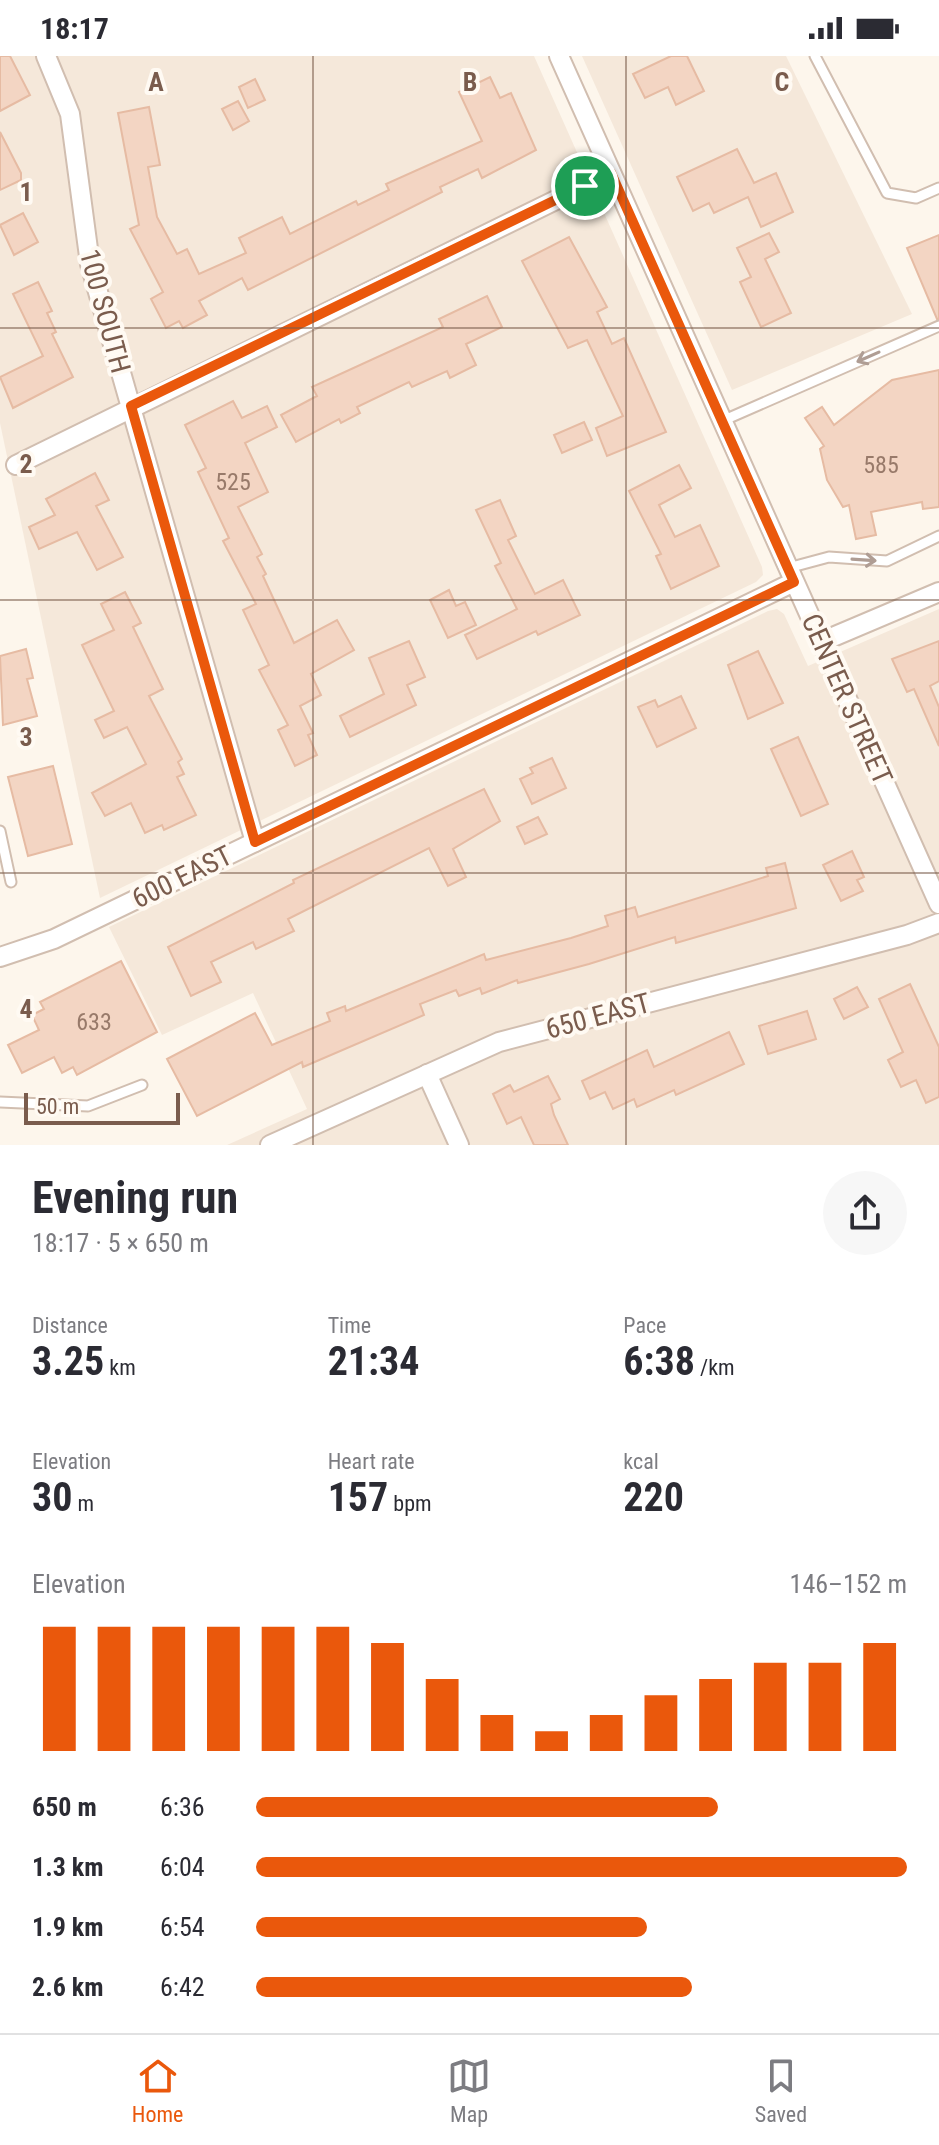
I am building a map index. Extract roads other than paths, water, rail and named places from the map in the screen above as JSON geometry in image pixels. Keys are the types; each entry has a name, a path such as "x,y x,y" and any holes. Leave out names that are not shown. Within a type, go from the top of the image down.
{"street":[{"name":"100 SOUTH","path":"46,56 67,103 86,246 255,842"},
{"name":"CENTER STREET","path":"559,56 939,904"},
{"path":"16,465 611,173"},
{"name":"600 EAST","path":"0,957 54,939 255,842 791,575"},
{"path":"821,642 939,592"},
{"name":"650 EAST","path":"270,1145 513,1038 907,935 939,923"},
{"path":"427,1074 459,1145"}],"lane":[{"path":"815,56 887,193 916,198 939,188"},
{"path":"722,421 939,326"},
{"path":"791,575 829,557 887,561 939,536"},
{"path":"0,835 11,882"},
{"path":"0,1102 88,1106 142,1085"}]}
